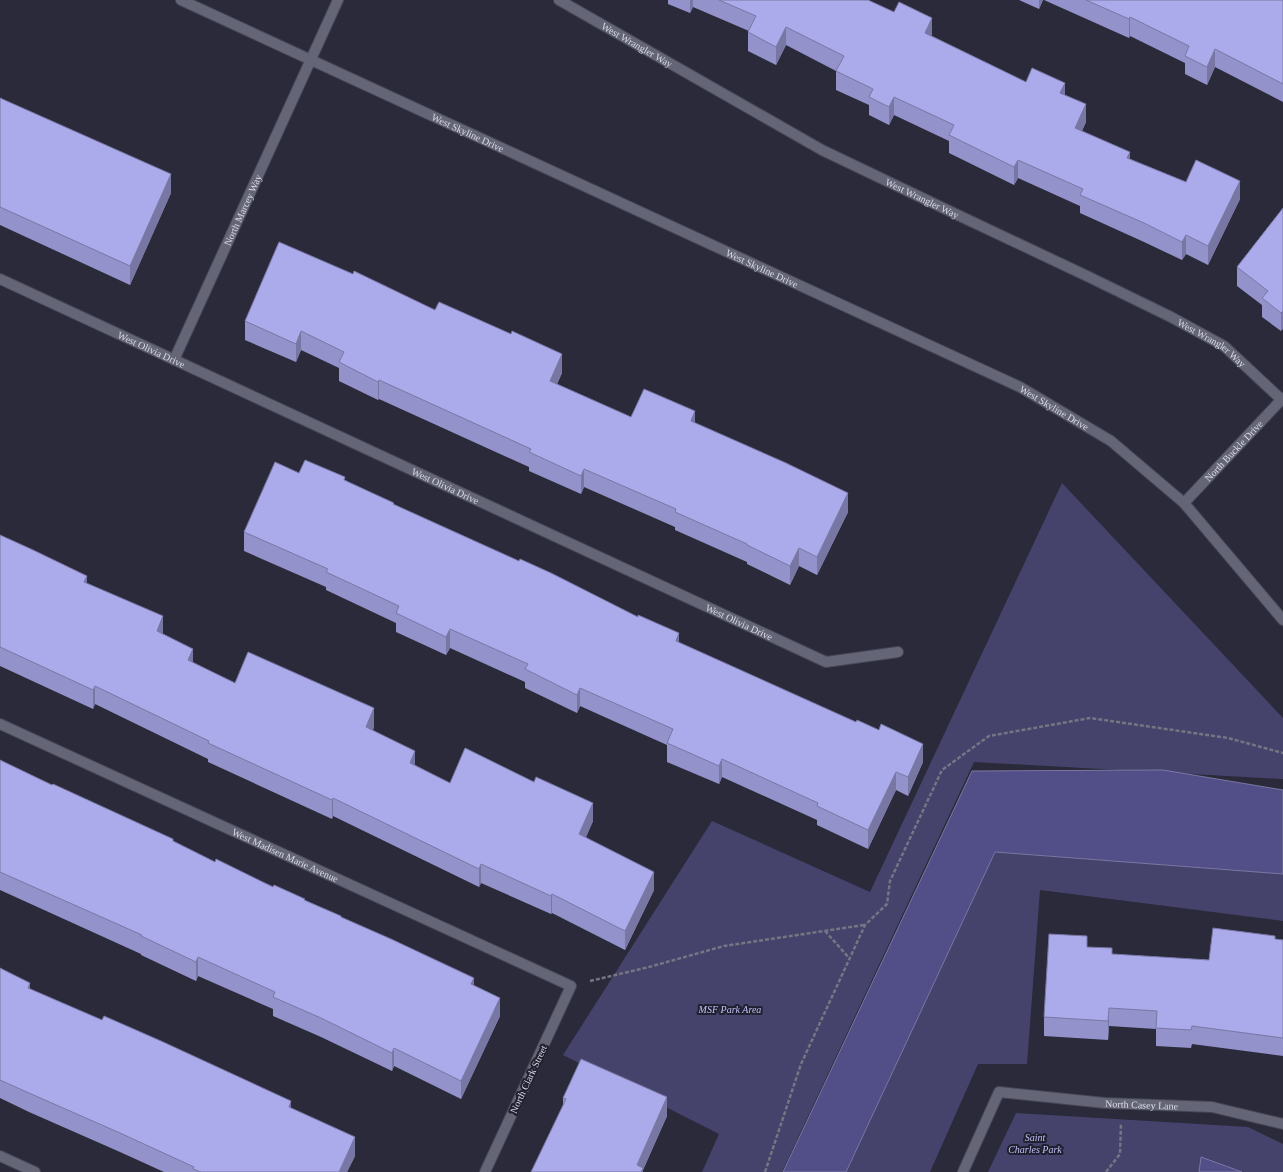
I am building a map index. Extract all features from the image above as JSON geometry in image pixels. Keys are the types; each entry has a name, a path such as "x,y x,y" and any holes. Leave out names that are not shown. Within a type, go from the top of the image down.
{"street":[{"name":"West Skyline Drive","path":"181,0 1020,387 1112,441 1184,503 1283,620"},
{"name":"North Marcey Way","path":"174,360 338,0"},
{"name":"West Wrangler Way","path":"558,0 822,150 1087,276 1171,317 1224,346 1282,399"},
{"name":"West Olivia Drive","path":"0,279 826,662 898,652"},
{"name":"North Buckle Drive","path":"1184,503 1282,399"},
{"name":"West Madisen Marie Avenue","path":"0,724 572,986"},
{"name":"North Clark Street","path":"485,1172 572,986"},
{"name":"North Casey Lane","path":"963,1172 1000,1092 1105,1103 1212,1107 1283,1124"},
{"path":"0,1156 35,1172"}],"path":[{"path":"766,1172 801,1064 865,925 887,904 890,881 942,770 989,736 1090,718 1228,738 1283,753"},
{"path":"572,986 649,967 724,946 865,925"},
{"path":"825,931 850,959"},
{"path":"1106,1172 1120,1154 1122,1119"}],"green space":[{"name":"MSF Park Area","path":"1062,483 1283,718 1283,779 974,762 782,1172 702,1172 719,1134 563,1055 712,821 870,892"},
{"path":"995,852 1283,874 1283,921 1040,890 1027,1064 978,1064 930,1172 846,1172"},
{"name":"Saint Charles Park","path":"1016,1113 1248,1127 1283,1144 1283,1172 988,1172"}],"shaded area":[{"path":"1163,770 1283,790 1283,874 995,852 846,1172 783,1172 972,771"},
{"path":"1201,1157 1242,1172 1199,1172"}],"building":[{"path":"719,0 868,0 894,12 899,2 932,18 925,33 1026,82 1032,68 1065,83 1060,93 1086,104 1075,128 1130,152 1127,158 1186,182 1196,160 1240,181 1208,246 1186,235 1182,242 1144,223 1080,195 1083,189 1018,160 1014,167 949,135 954,125 894,97 889,107 869,97 873,89 836,71 844,56 786,27 776,47 748,32 756,16"},
{"path":"1086,0 1283,0 1283,84 1215,49 1207,67 1185,56 1189,46 1130,17 1129,19"},
{"path":"0,98 171,174 130,266 0,207"},
{"path":"1283,208 1283,311 1281,313 1262,298 1268,291 1237,267"},
{"path":"279,242 353,274 354,271 435,310 439,302 511,334 512,331 562,354 550,381 631,417 644,389 695,411 691,421 786,463 848,493 817,557 799,548 790,566 747,544 675,512 676,509 584,469 581,476 529,452 531,449 379,380 378,382 339,362 344,352 301,331 296,344 245,321"},
{"path":"305,460 345,477 344,480 394,503 393,504 519,561 520,559 551,573 638,617 638,615 679,633 676,641 856,722 857,720 879,730 881,724 923,744 908,777 896,772 868,830 817,806 818,803 722,759 719,766 667,743 673,729 580,688 577,695 525,669 528,664 450,629 446,637 396,613 399,606 326,572 328,569 244,532 275,462 299,473"},
{"path":"0,535 87,576 84,582 163,616 157,631 193,649 188,660 235,683 248,652 374,708 366,727 415,751 410,763 450,783 465,748 534,782 536,777 593,803 579,834 654,872 625,931 552,894 551,896 481,864 479,869 333,798 332,800 208,743 209,741 95,686 93,690 0,647"},
{"path":"0,760 173,839 173,841 215,862 216,859 273,887 274,885 305,899 304,900 474,978 471,984 500,998 461,1081 394,1048 392,1053 321,1018 273,997 275,992 198,957 196,962 141,936 142,935 0,872"},
{"path":"1213,928 1275,936 1275,939 1283,940 1283,1038 1192,1026 1191,1030 1156,1028 1157,1011 1109,1008 1108,1021 1044,1017 1049,934 1087,936 1087,947 1112,948 1112,954 1209,960"},
{"path":"0,968 30,983 28,988 102,1020 104,1016 161,1041 291,1101 289,1107 355,1137 339,1172 201,1172 193,1169 194,1167 120,1133 0,1080"},
{"path":"581,1059 667,1097 637,1165 643,1168 641,1172 531,1172 566,1099 563,1098"}]}
